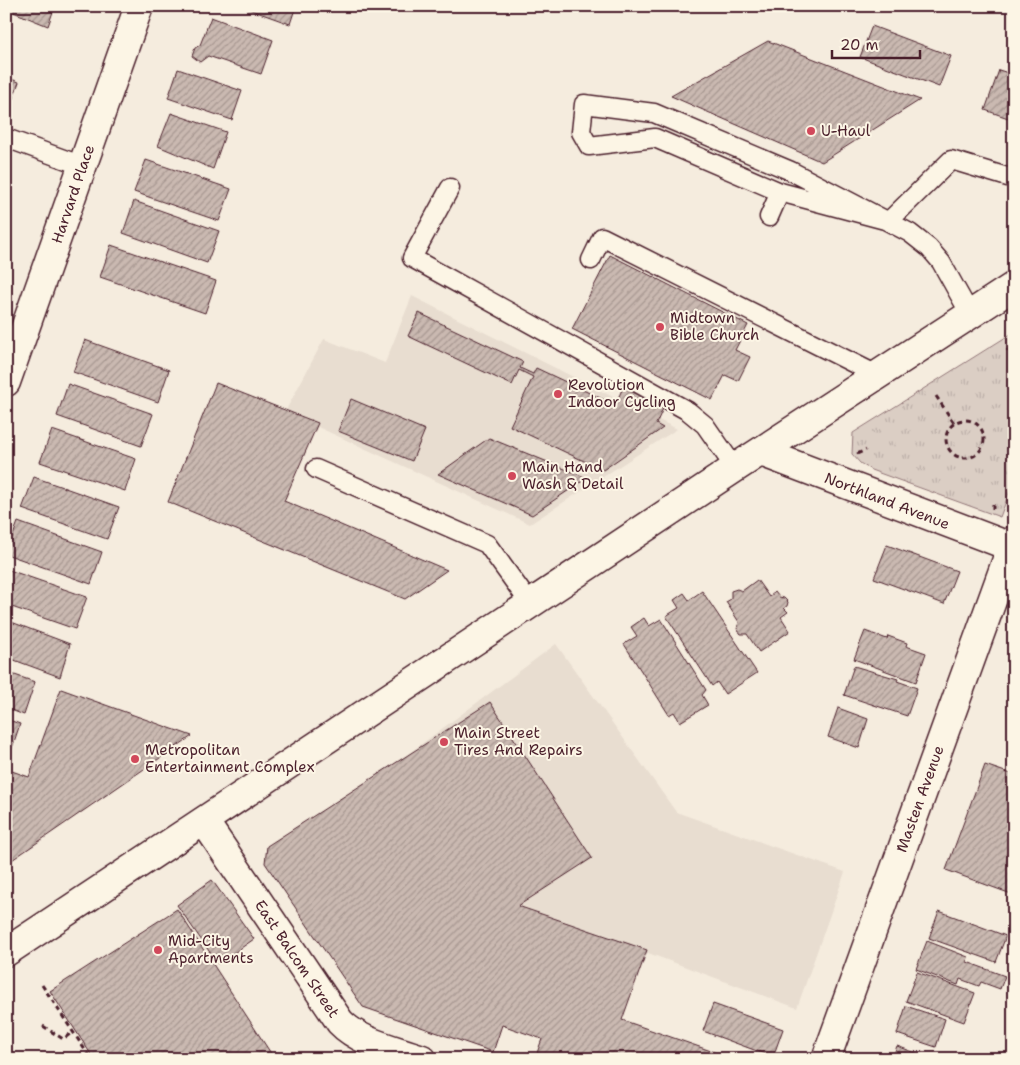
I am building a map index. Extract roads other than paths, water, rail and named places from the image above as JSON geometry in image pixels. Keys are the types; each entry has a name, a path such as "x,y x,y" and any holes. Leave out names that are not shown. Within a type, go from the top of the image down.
{"street":[{"name":"Harvard Place","path":"6,382 11,351 83,166 139,6"},
{"path":"6,952 735,468 1014,286"},
{"name":"Northland Avenue","path":"761,452 1013,545"},
{"name":"Masten Avenue","path":"826,1059 1013,545"},
{"name":"East Balcom Street","path":"204,821 340,1022 349,1031 361,1037 422,1059"}],"lane":[{"path":"889,222 780,192 655,138 589,146 581,132 584,104 654,113 791,171 889,222 910,233 929,248 941,262 970,314"},
{"path":"6,138 83,166"},
{"path":"889,222 951,160 1014,178"},
{"path":"450,188 412,258 688,411 705,425 735,468"},
{"path":"769,218 780,192"},
{"path":"591,260 602,237 877,375"},
{"path":"316,469 487,544 531,605"}],"place":[{"name":"U-Haul","path":"811,131"},
{"name":"Midtown Bible Church","path":"660,327"},
{"name":"Revolution Indoor Cycling","path":"558,394"},
{"name":"Main Hand Wash & Detail","path":"512,476"},
{"name":"Main Street Tires And Repairs","path":"444,742"},
{"name":"Metropolitan Entertainment Complex","path":"135,759"},
{"name":"Mid-City Apartments","path":"158,950"}]}
